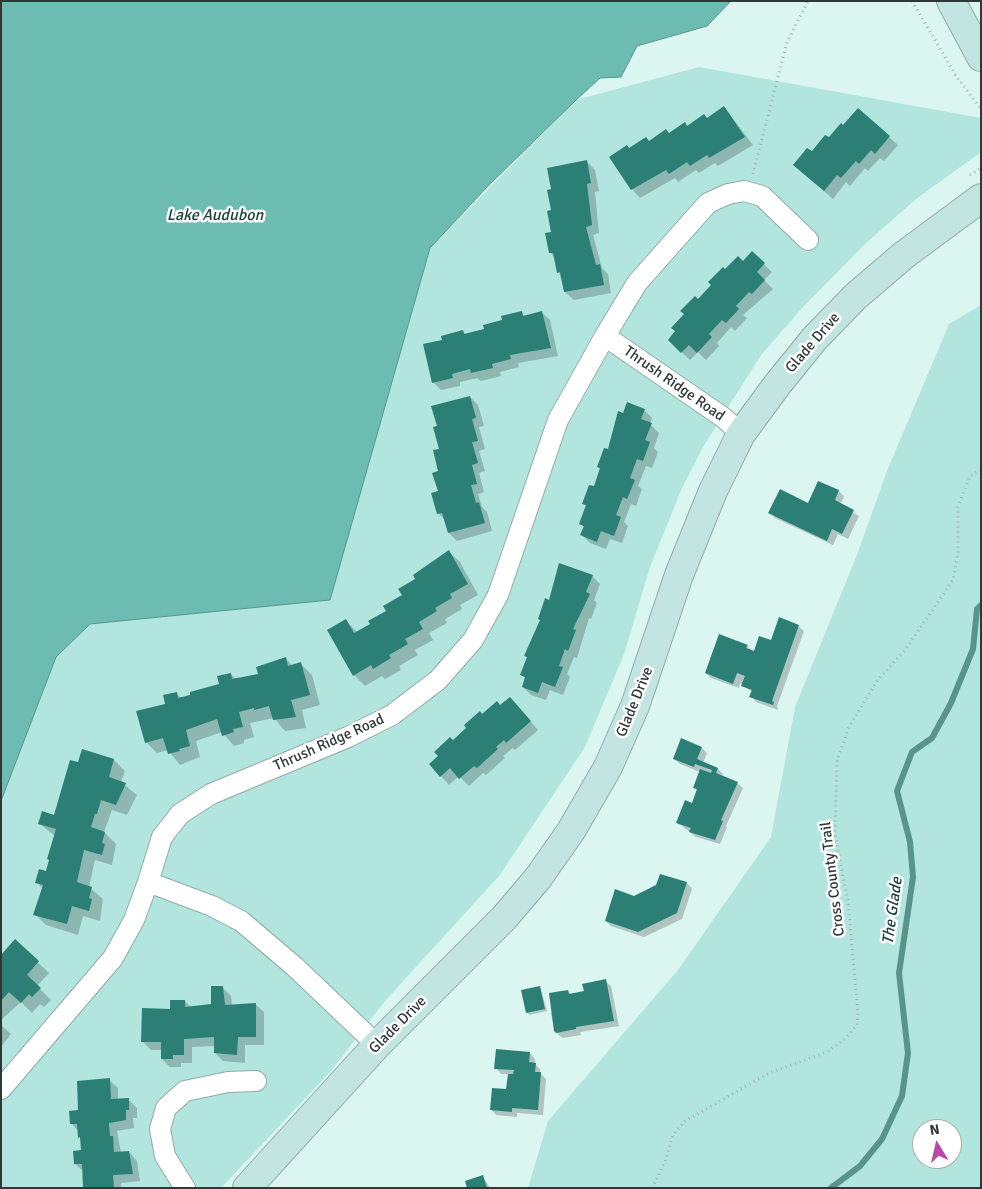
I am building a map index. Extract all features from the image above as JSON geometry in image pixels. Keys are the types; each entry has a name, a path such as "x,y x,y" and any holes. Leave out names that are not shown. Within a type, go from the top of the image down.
{"street":[{"path":"951,1 981,57"},
{"path":"744,191 762,196 808,240"},
{"name":"Thrush Ridge Road","path":"1,1089 113,958 134,920 162,837 180,814 212,794 348,737 392,715 438,680 472,640 498,595 558,420 604,336 637,283 708,203 728,194 744,191"},
{"name":"Glade Drive","path":"247,1188 377,1045 504,918 538,878 570,832 608,767 635,706 698,524 741,434 815,338 856,296 904,255 981,198"},
{"name":"Thrush Ridge Road","path":"604,336 724,418 741,434"},
{"path":"148,882 212,906 241,921 294,966 377,1045"},
{"path":"185,1188 165,1156 160,1129 166,1108 185,1091 228,1082 256,1081"}],"path":[{"path":"744,191 756,168 787,42 808,1"},
{"path":"912,1 956,76 981,109"},
{"name":"Cross County Trail","path":"652,1188 665,1162 673,1135 686,1121 769,1073 827,1052 846,1039 857,1025 858,1013 848,902 835,835 838,760 849,726 877,681 905,650 953,580 958,553 958,507 970,476 981,470"}],"shaded area":[{"path":"699,67 981,118 981,152 916,199 865,244 804,306 761,355 703,447 682,488 650,567 624,654 585,747 499,876 384,1002 331,1071 221,1188 1,1188 1,801 56,657 90,624 330,600 430,248 576,100"},
{"path":"981,305 981,1188 528,1188 548,1121 678,970 771,837 795,707 857,555 887,471 949,324"}],"water":[{"name":"Lake Audubon","path":"1,1 731,1 707,26 637,46 621,77 600,78 488,186 430,248 330,600 90,624 56,657 1,801"}],"building":[{"path":"724,106 745,137 709,158 707,155 690,166 687,162 669,174 666,170 631,190 609,157 627,145 629,148 646,137 649,141 666,129 669,133 685,122 687,126 704,114 707,118"},
{"path":"858,108 890,136 875,154 871,150 859,164 856,161 841,178 837,175 824,191 793,165 807,148 812,151 825,135 829,137"},
{"path":"587,160 591,183 587,184 592,225 586,227 596,265 600,264 604,285 564,292 560,272 557,273 553,253 549,253 545,233 551,232 547,211 551,210 547,190 551,189 547,168"},
{"path":"752,251 765,263 757,272 765,280 752,294 749,292 736,306 739,309 726,323 722,320 709,334 712,337 697,353 689,345 681,353 668,340 675,331 671,328 684,314 680,311 695,296 698,299 711,285 708,282 723,267 725,269 738,256 743,261"},
{"path":"522,311 523,316 542,311 551,348 510,355 511,359 492,364 493,368 471,373 470,369 452,374 453,378 432,383 423,344 442,340 441,336 463,330 464,334 484,329 483,325 502,320 501,316"},
{"path":"470,396 476,418 472,419 478,441 472,442 478,463 472,465 477,484 471,485 476,503 479,502 485,523 448,533 442,513 437,514 431,493 438,491 432,473 438,471 433,450 439,449 433,427 437,426 431,406"},
{"path":"627,402 645,409 641,419 652,423 645,440 650,442 643,461 637,459 630,478 635,480 627,499 623,497 616,515 621,517 614,536 601,531 597,542 580,535 584,526 579,524 586,505 582,504 589,485 594,486 600,468 597,467 604,448 608,449 618,411 623,413"},
{"path":"818,481 839,490 835,500 854,510 842,534 832,529 827,541 768,513 780,489 808,503"},
{"path":"449,550 468,584 450,594 452,598 435,608 437,611 419,622 423,629 405,639 408,644 389,655 391,658 373,669 371,665 353,676 327,630 346,619 354,633 370,624 368,621 386,611 383,606 402,595 398,589 415,579 413,575"},
{"path":"559,563 593,575 586,592 590,594 573,629 576,630 568,651 565,649 559,666 563,667 555,687 542,682 538,693 522,687 525,677 520,675 527,657 524,656 540,620 538,619 545,598 549,600"},
{"path":"779,617 799,625 772,701 774,702 773,705 749,697 752,690 741,686 745,676 737,673 733,684 705,673 719,634 748,645 746,648 754,651 759,636 771,640"},
{"path":"286,657 288,666 301,662 310,695 291,700 296,717 273,720 269,706 254,710 254,708 239,712 243,727 233,729 234,732 222,736 217,719 186,730 190,746 179,749 180,751 168,754 163,738 145,743 136,711 165,704 163,695 177,692 178,698 190,695 190,692 219,684 217,676 231,673 232,679 258,674 256,667"},
{"path":"510,697 531,721 506,743 504,740 496,747 498,749 477,768 474,766 459,779 450,768 440,777 429,764 438,756 434,752 450,737 453,740 466,728 464,725 480,711 482,714 497,701 500,705"},
{"path":"681,738 702,747 697,759 718,768 716,773 738,782 721,820 723,821 715,840 689,832 691,828 676,823 685,800 692,803 697,789 693,788 700,769 711,773 712,770 695,764 694,767 673,759"},
{"path":"82,749 114,759 109,777 126,783 116,805 101,800 97,814 95,814 91,827 105,832 102,843 105,844 102,855 84,850 77,882 92,887 89,898 92,899 89,911 72,906 67,924 33,915 43,885 35,883 39,869 46,871 49,860 47,859 56,829 38,824 42,811 54,815 70,760 78,762"},
{"path":"660,874 687,882 677,913 638,932 605,921 615,889 634,896 656,885"},
{"path":"15,939 39,961 27,975 41,988 32,997 29,994 21,1003 9,992 1,1001 1,955"},
{"path":"606,979 614,1021 576,1027 576,1029 556,1033 554,1031 549,993 568,990 569,994 584,991 582,984"},
{"path":"211,986 223,986 225,1005 256,1003 256,1037 238,1037 237,1055 214,1053 214,1037 184,1039 184,1055 173,1055 173,1059 161,1059 161,1042 141,1042 142,1008 170,1009 170,1000 185,1000 185,1007 211,1004"},
{"path":"540,986 545,1009 526,1013 521,990"},
{"path":"496,1049 530,1052 529,1062 536,1063 535,1072 541,1072 538,1110 512,1108 512,1112 490,1110 492,1088 506,1089 508,1074 513,1074 514,1070 494,1069"},
{"path":"110,1078 111,1099 129,1098 129,1110 126,1110 126,1120 109,1123 110,1136 113,1136 114,1152 129,1151 133,1174 113,1175 114,1188 83,1188 82,1164 74,1164 73,1151 81,1150 80,1137 78,1138 77,1124 70,1124 69,1111 78,1110 77,1081"},
{"path":"483,1175 487,1188 467,1188 465,1181"}],"waterway":[{"name":"The Glade","path":"831,1188 860,1166 882,1139 902,1096 908,1053 899,973 913,877 910,842 897,791 912,752 932,738 951,703 973,649 977,609 981,605"}]}
